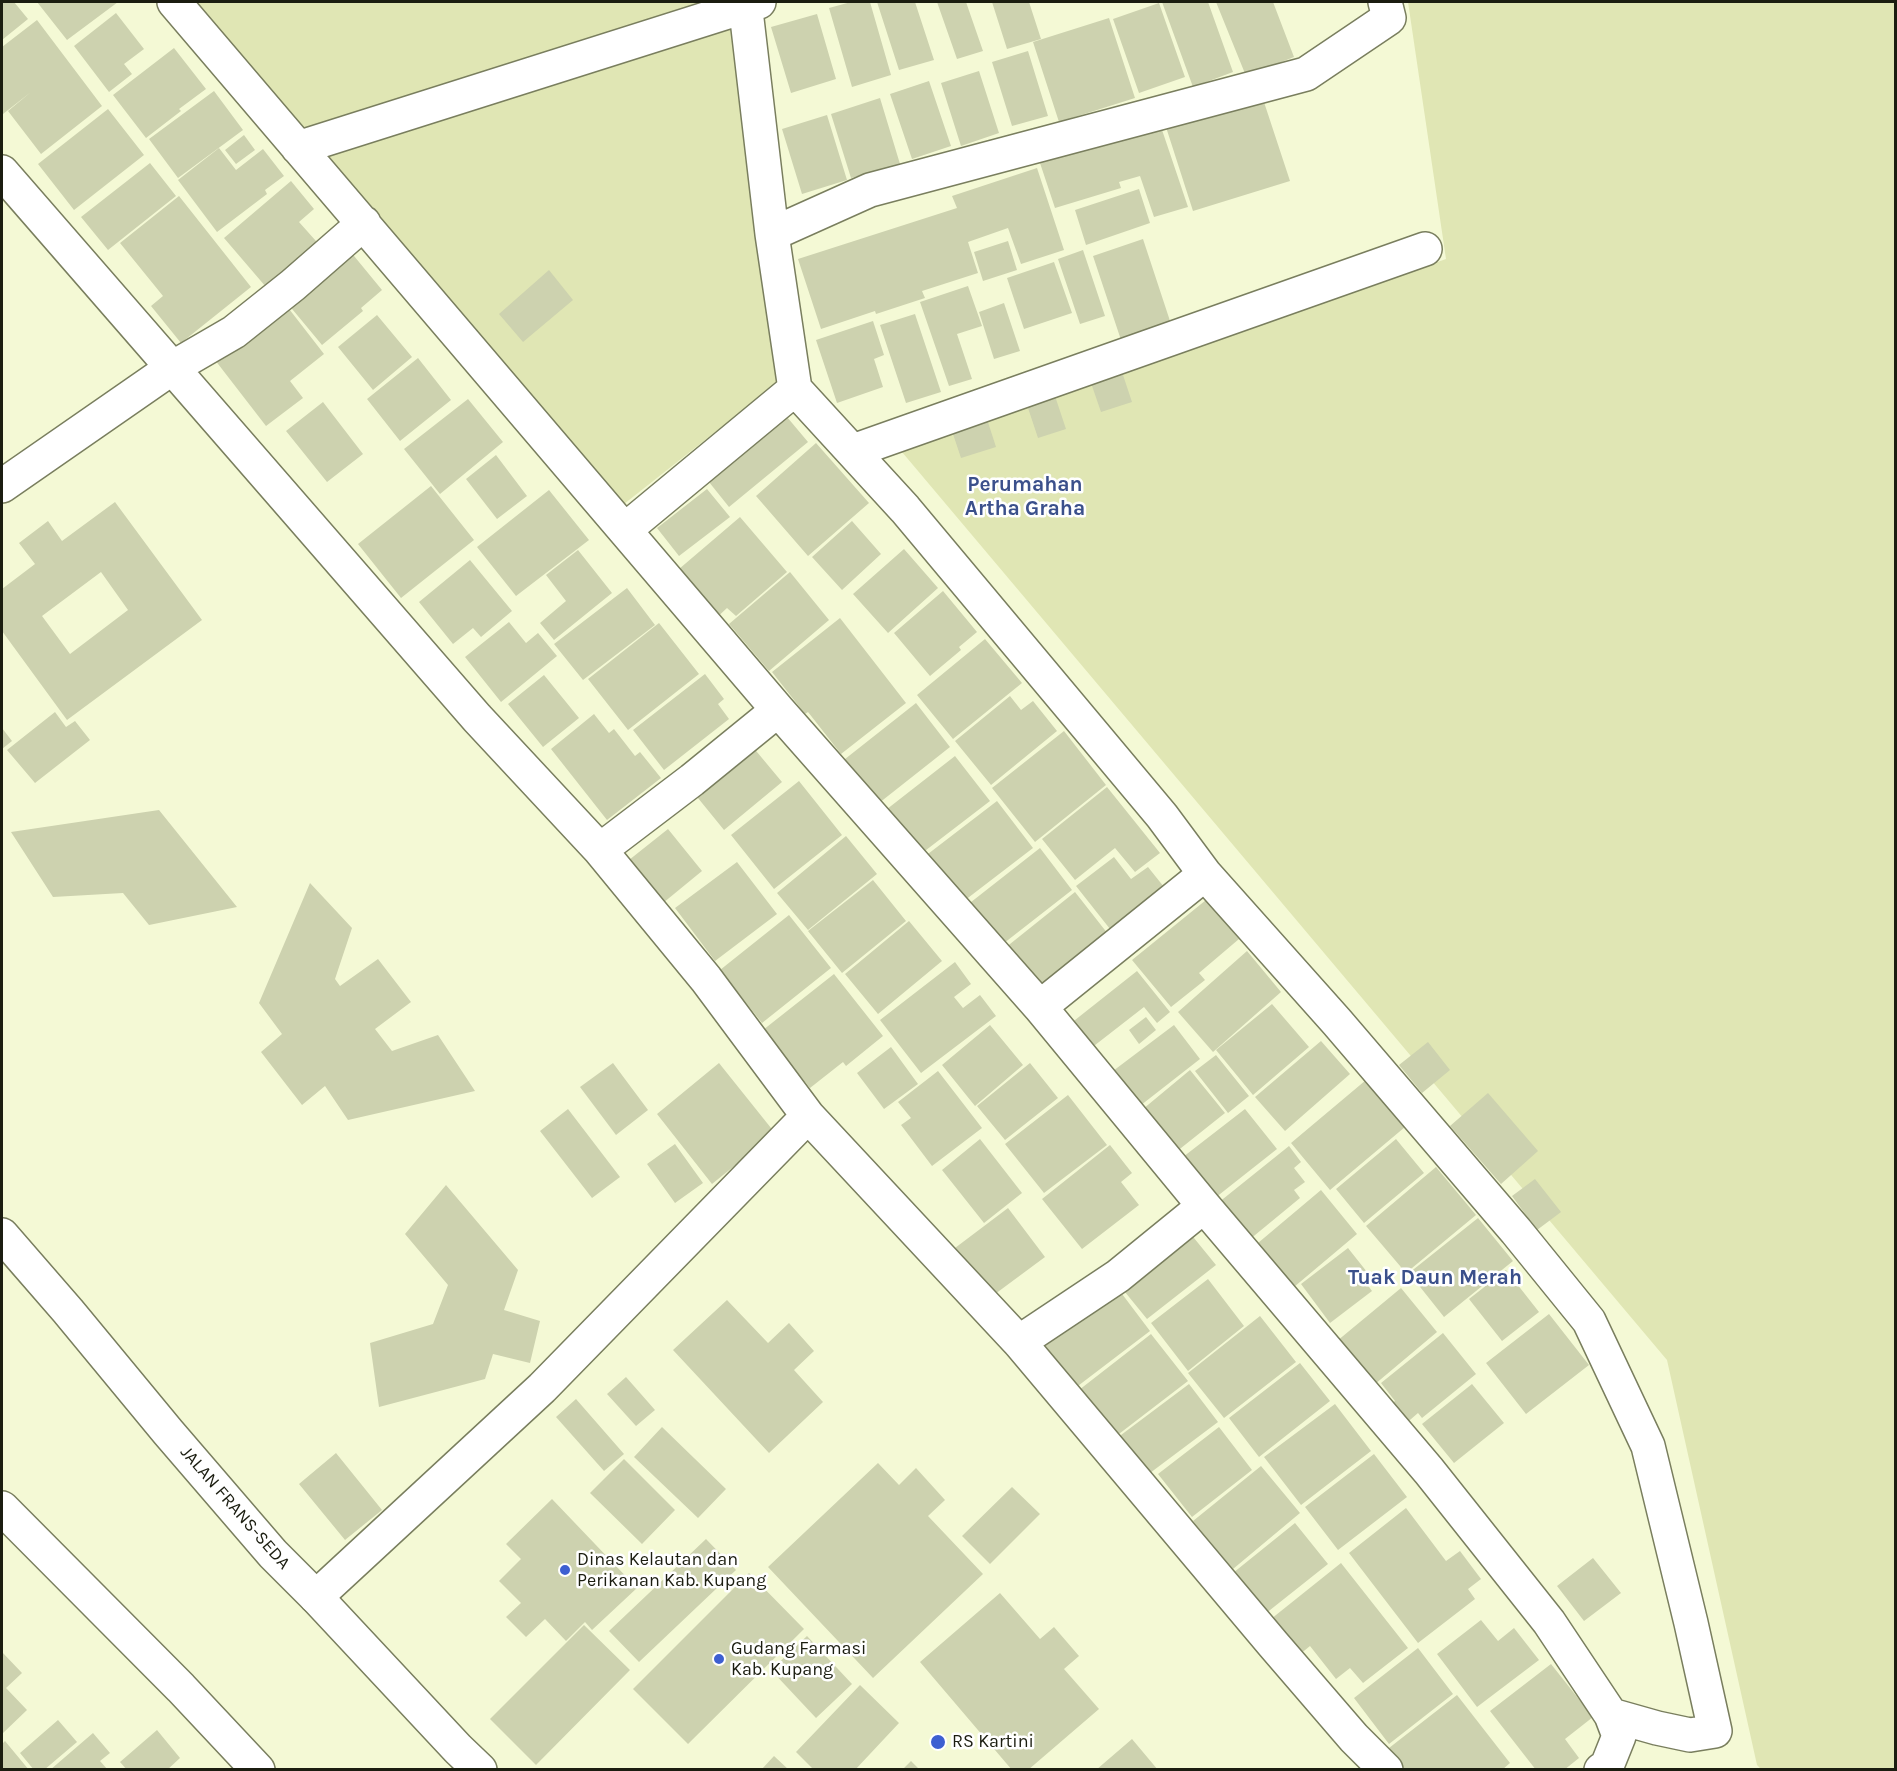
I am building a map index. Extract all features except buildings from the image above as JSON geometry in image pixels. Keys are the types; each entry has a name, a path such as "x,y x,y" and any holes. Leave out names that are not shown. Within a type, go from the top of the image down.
{"street":[{"path":"174,2 626,529 778,710 1040,1007 1204,1206 1429,1471 1549,1622 1611,1715 1619,1736 1607,1766 1601,1770"},
{"path":"772,234 870,190 1306,74 1389,18 1385,2"},
{"path":"298,148 750,3 772,234 795,389 906,509 1162,816 1204,874 1337,1022 1470,1176 1589,1322 1648,1446 1714,1731 1690,1735 1611,1715"},
{"path":"2,172 477,718 600,850 706,979 808,1116 1019,1342 1273,1644 1354,1738 1386,1770"},
{"path":"2,486 172,368 234,332 364,223"},
{"path":"853,451 1425,249"},
{"path":"626,529 795,389"},
{"path":"600,850 692,780 778,710"},
{"path":"1040,1007 1204,874"},
{"path":"316,1597 542,1388 808,1116"},
{"path":"1019,1342 1118,1276 1204,1206"},
{"name":"JALAN FRANS-SEDA","path":"2,1235 273,1554 480,1770"},
{"path":"2,1508 181,1688 258,1770"}],"green space":[{"path":"194,2 727,2 781,380 624,504"},
{"path":"1408,2 1895,2 1895,1769 1762,1770 1757,1765 1667,1360 902,452 1446,259"}],"place":[{"name":"Dinas Kelautan dan Perikanan Kab. Kupang","path":"565,1570"},
{"name":"Gudang Farmasi Kab. Kupang","path":"719,1659"},
{"name":"RS Kartini","path":"938,1742"}],"district":[{"name":"Perumahan Artha Graha","path":"1025,497"},
{"name":"Tuak Daun Merah","path":"1435,1278"}]}
